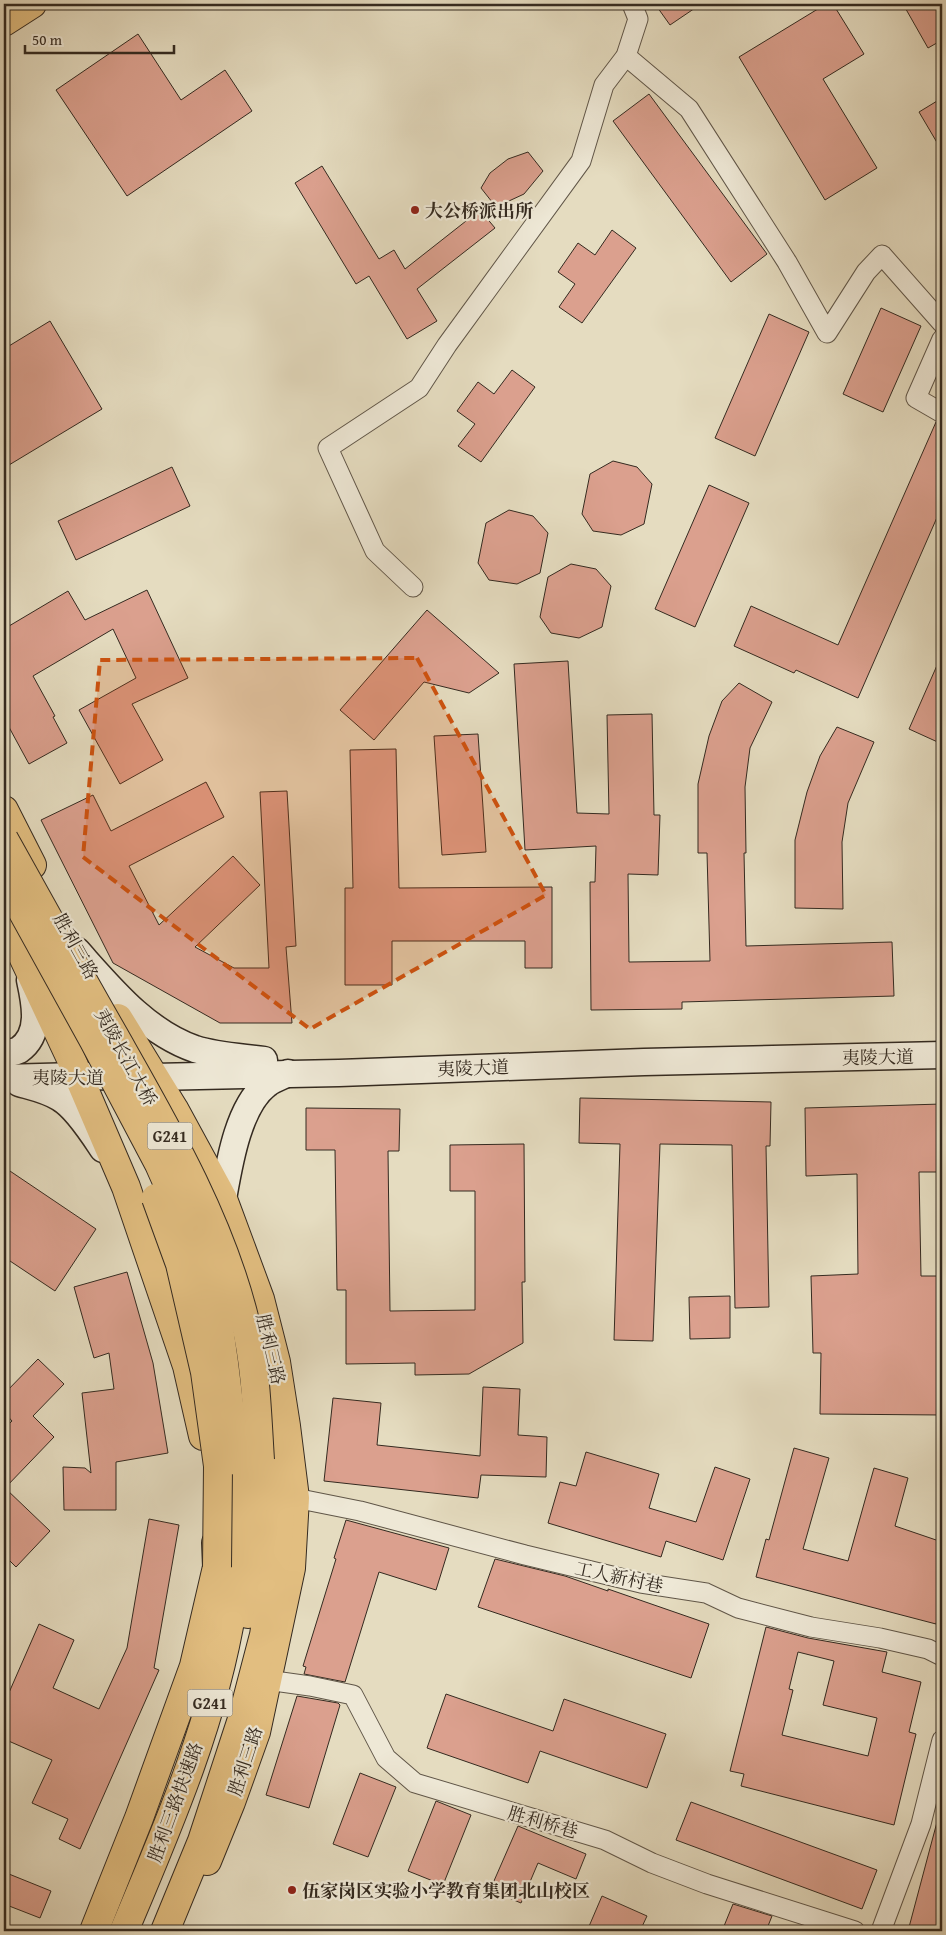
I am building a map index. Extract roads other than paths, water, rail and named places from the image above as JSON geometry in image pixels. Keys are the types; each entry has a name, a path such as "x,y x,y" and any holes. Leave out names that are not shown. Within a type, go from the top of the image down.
{"main road":[{"path":"4,22 32,4"},
{"name":"胜利三路","path":"4,810 77,951 174,1109 223,1199 260,1300 276,1362 286,1426 295,1498 291,1568 256,1732 231,1802 177,1931"},
{"name":"夷陵长江大桥","path":"4,839 192,1178 230,1270 245,1322 256,1392 248,1461"},
{"name":"夷陵长江大桥","path":"4,878 159,1164 187,1227 217,1314 248,1461"},
{"path":"4,916 75,1068 126,1187 187,1366 198,1413 213,1507 218,1567"},
{"path":"77,951 132,1009 157,1029 196,1049 264,1060"},
{"path":"4,1054 18,1050 31,1038 35,1018 34,996 27,964"},
{"path":"94,1041 149,1179 182,1273 205,1372 218,1466 218,1567 194,1666 140,1818 94,1931"},
{"name":"夷陵大道","path":"149,1069 264,1060 339,1060 644,1048 942,1042"},
{"name":"夷陵大道","path":"4,1063 75,1068 339,1074 644,1062 942,1055"},
{"name":"夷陵大道","path":"4,1079 75,1068"},
{"path":"223,1199 231,1157 245,1112 254,1097 267,1083 288,1073"},
{"path":"4,1079 42,1090 61,1098 91,1130 126,1187"},
{"path":"165,1931 202,1841 242,1719 264,1635 277,1550 281,1500 273,1416 245,1322"},
{"name":"胜利三路快速路","path":"124,1931 181,1792 219,1672 232,1607 237,1536 248,1461"},
{"name":"胜利三路快速路","path":"147,1931 219,1739 239,1671 250,1607 259,1535 248,1461"}],"street":[{"path":"413,587 375,551 328,448 419,388 447,344 581,161 604,85 626,56 638,19 632,4"},
{"path":"626,56 688,109 787,262 827,333 866,272 882,255 942,322"},
{"path":"942,339 916,398 942,413"},
{"name":"工人新村巷","path":"295,1498 360,1511 631,1581 706,1593 738,1608 812,1627 918,1647 942,1656"},
{"name":"胜利桥巷","path":"267,1680 310,1686 353,1696 386,1758 415,1783 605,1840 652,1863 707,1884 855,1931"},
{"path":"881,1931 921,1824 942,1740"}],"place":[{"name":"大公桥派出所","path":"415,210"},
{"name":"伍家岗区实验小学教育集团北山校区","path":"292,1890"}]}
